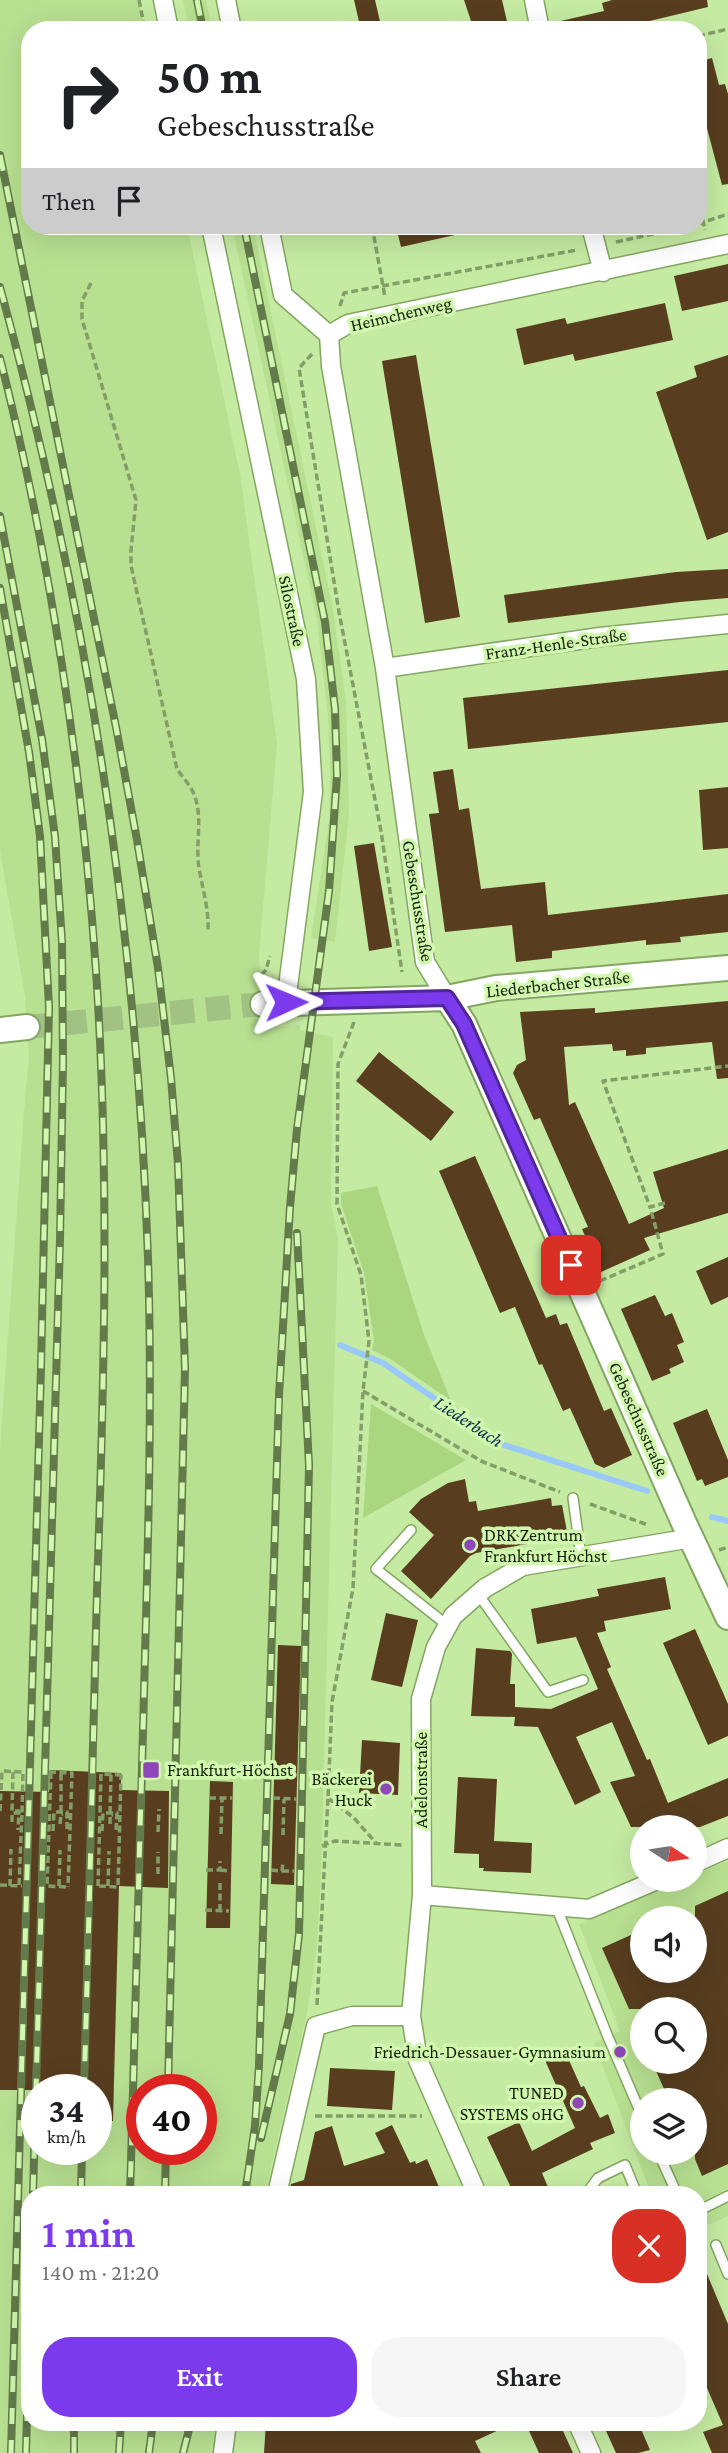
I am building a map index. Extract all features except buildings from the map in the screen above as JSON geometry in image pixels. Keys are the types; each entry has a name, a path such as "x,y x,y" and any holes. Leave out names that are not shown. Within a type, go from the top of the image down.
{"street":[{"path":"163,0 167,21"},
{"path":"226,0 230,21"},
{"path":"534,0 538,21"},
{"name":"Silostraße","path":"213,235 306,679 313,792 275,1003"},
{"name":"Heimchenweg","path":"271,235 283,295 329,335 348,324 728,244"},
{"path":"593,235 603,272"},
{"name":"Gebeschusstraße","path":"329,335 331,366 385,668 425,962 464,1024 728,1617"},
{"name":"Franz-Henle-Straße","path":"385,668 600,636 728,624"},
{"name":"Liederbacher Straße","path":"275,1003 447,998 496,988 728,968"},
{"path":"0,1030 27,1027"},
{"name":"Adelonstraße","path":"474,2186 418,2060 411,2016 422,1895 421,1699 436,1647 453,1616 478,1594 523,1566 580,1557 688,1531"},
{"path":"707,1858 728,1848"},
{"path":"422,1895 590,1909 630,1892"},
{"path":"279,2186 316,2026 352,2016 411,2016"},
{"path":"223,2453 226,2431"},
{"path":"581,2431 591,2453"}],"lane":[{"path":"573,1498 580,1557"},
{"path":"411,1530 376,1569 447,1625"},
{"path":"478,1594 548,1692 583,1680"},
{"path":"556,1906 630,2088"},
{"path":"592,2186 598,2178 625,2165 634,2186"},
{"path":"664,2165 673,2186"},
{"path":"707,2206 728,2196"},
{"path":"716,2245 728,2274"}],"path":[{"path":"139,0 143,21"},
{"path":"707,34 728,29"},
{"path":"707,221 728,214"},
{"path":"374,235 388,316"},
{"path":"402,972 381,831 339,612 299,368 329,335 344,293 649,235"},
{"path":"705,235 710,249"},
{"path":"91,283 82,301 82,319 136,500 131,566 177,769 195,797 198,866 208,905 208,932"},
{"path":"261,975 273,949"},
{"path":"316,2026 332,1702 353,1588 363,1391 369,1341 361,1275 337,1204 338,1064 344,1048"},
{"path":"581,1289 663,1254 650,1207 603,1081 728,1066"},
{"path":"650,1207 665,1203"},
{"path":"363,1391 481,1461 646,1525 688,1531"},
{"path":"0,1885 21,1886 23,1814 24,1772 1,1771 0,1812 23,1814"},
{"path":"13,1772 12,1811 19,1811 18,1830"},
{"path":"50,1772 61,1773 73,1773 69,1887 46,1886 50,1772"},
{"path":"60,1824 61,1773"},
{"path":"101,1774 111,1774 122,1775 118,1887 97,1886 101,1774"},
{"path":"110,1824 111,1774"},
{"path":"209,1798 232,1798"},
{"path":"221,1835 222,1798"},
{"path":"273,1798 296,1799"},
{"path":"328,1798 354,1818 376,1843"},
{"path":"284,1835 285,1799"},
{"path":"158,1832 159,1809"},
{"path":"53,1830 54,1812 71,1814"},
{"path":"49,1814 67,1812 67,1831"},
{"path":"12,1813 12,1822"},
{"path":"102,1831 103,1813 120,1815"},
{"path":"100,1814 117,1813 116,1831"},
{"path":"323,1846 335,1841 420,1846"},
{"path":"10,1886 11,1849"},
{"path":"59,1886 60,1850"},
{"path":"108,1886 109,1851"},
{"path":"158,1852 158,1874"},
{"path":"220,1861 220,1870"},
{"path":"282,1871 283,1861"},
{"path":"206,1870 230,1871"},
{"path":"271,1870 294,1871"},
{"path":"220,1880 220,1911"},
{"path":"205,1910 229,1911"},
{"path":"295,2116 443,2116"}],"shaded area":[{"path":"0,0 138,0 144,21 21,21 21,235 189,235 240,474 277,743 259,956 265,1028 300,1025 300,1030 333,1037 331,1204 338,1238 321,1876 317,1947 307,2013 267,2186 21,2186 21,2431 219,2431 215,2453 0,2453 0,1448 29,1058 25,996 0,851"},
{"path":"183,0 206,0 210,21 188,21"},
{"path":"234,235 255,235 332,604 346,701 349,815 335,942 311,938 329,821 328,716 317,620"},
{"path":"377,1186 423,1332 451,1401 389,1358 372,1350 374,1340 364,1273 341,1204 341,1193"},
{"path":"371,1404 466,1460 363,1518"},
{"name":"Friedrich-Dessauer-Gymnasium","path":"728,1861 728,2216 707,2225 707,2186 648,2186 640,2165 707,2165 707,2088 630,2088 630,2138 594,2043 620,2031 579,1924 656,1892 707,1892 707,1870"}],"waterway":[{"name":"Liederbach","path":"340,1345 383,1363 501,1444 647,1491"},
{"name":"Liederbach","path":"712,1517 728,1521"}],"tunnel":[{"path":"27,1027 263,1004"}],"railway":[{"path":"197,0 201,21"},
{"path":"0,155 137,840 158,968 171,1078 178,1164 185,1368 168,2074"},
{"path":"246,235 325,622 335,709 337,775 329,891 297,1129 290,1207 279,1395 259,2065 255,2126 246,2186"},
{"path":"0,287 31,406 82,647 119,890 142,1135 148,1258 150,1436 130,2186"},
{"path":"0,358 49,585 73,740 90,894 100,1049 104,1204 103,1358 84,2074"},
{"path":"0,516 42,739 55,837 62,942 60,1239 33,2186"},
{"path":"0,588 29,752 40,836 49,1007 11,2453"},
{"path":"261,2138 290,2014 299,1934 309,1465 297,1233"},
{"path":"81,2186 82,2165"},
{"path":"165,2186 166,2165"},
{"path":"26,2453 27,2431"},
{"path":"74,2431 74,2453"},
{"path":"119,2453 120,2431"},
{"path":"149,2453 152,2431"},
{"path":"183,2453 189,2431"}],"place":[{"name":"DRK Zentrum Frankfurt Höchst","path":"470,1545"},
{"name":"Frankfurt-Höchst","path":"151,1770"},
{"name":"Bäckerei Huck","path":"386,1789"},
{"name":"Friedrich-Dessauer-Gymnasium","path":"620,2052"},
{"name":"TUNED SYSTEMS oHG","path":"578,2103"}],"route":[{"path":"286,1002 447,998 464,1024 571,1265"}]}
